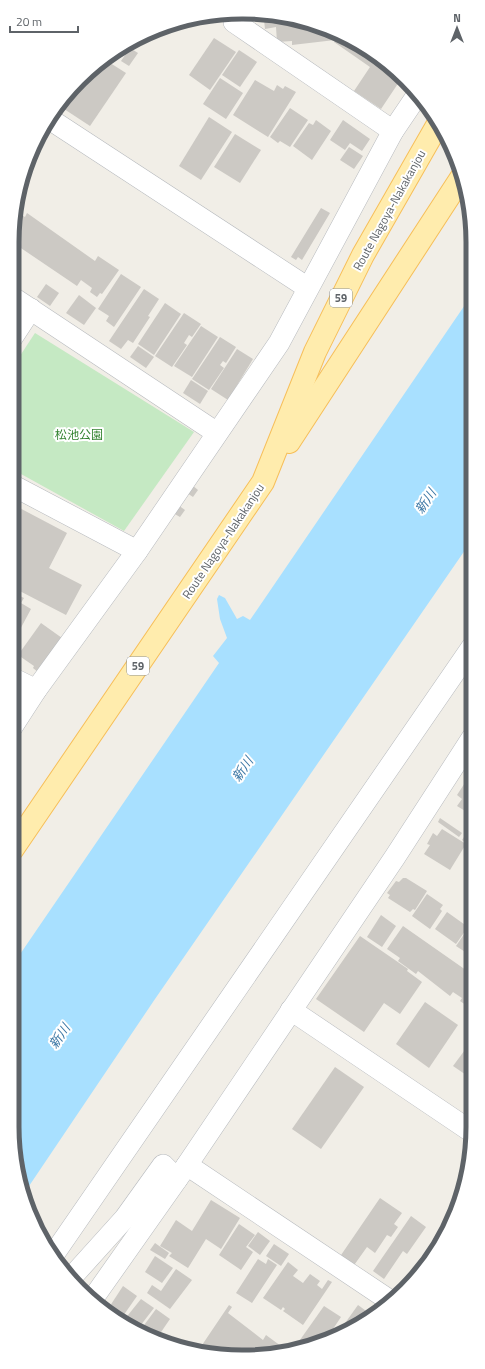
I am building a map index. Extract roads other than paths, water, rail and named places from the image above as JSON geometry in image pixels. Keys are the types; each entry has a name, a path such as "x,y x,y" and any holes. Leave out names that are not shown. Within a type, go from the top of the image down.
{"main road":[{"name":"Route Nagoya-Nakakanjou","path":"19,840 263,482 318,345 363,254 435,129"},
{"path":"263,482 458,183"}],"street":[{"path":"234,19 234,22 393,131"},
{"path":"19,716 36,690 138,551 279,343 393,131 414,99"},
{"path":"54,122 308,288"},
{"path":"19,301 217,433"},
{"path":"19,327 31,309"},
{"path":"19,489 138,551"},
{"path":"57,1250 466,656"},
{"path":"19,682 36,690"},
{"path":"95,1295 182,1172 466,747"},
{"path":"291,1010 466,1128"},
{"path":"74,1274 125,1218 163,1165 182,1172 386,1298"}],"water":[{"name":"新川","path":"466,303 466,549 155,999 28,1188 23,1170 19,1141 19,956 219,663 213,656 227,638 220,619 217,599 219,595 225,598 237,619 243,616 250,620"}],"park label":[{"name":"松池公園","path":"79,434"}]}
